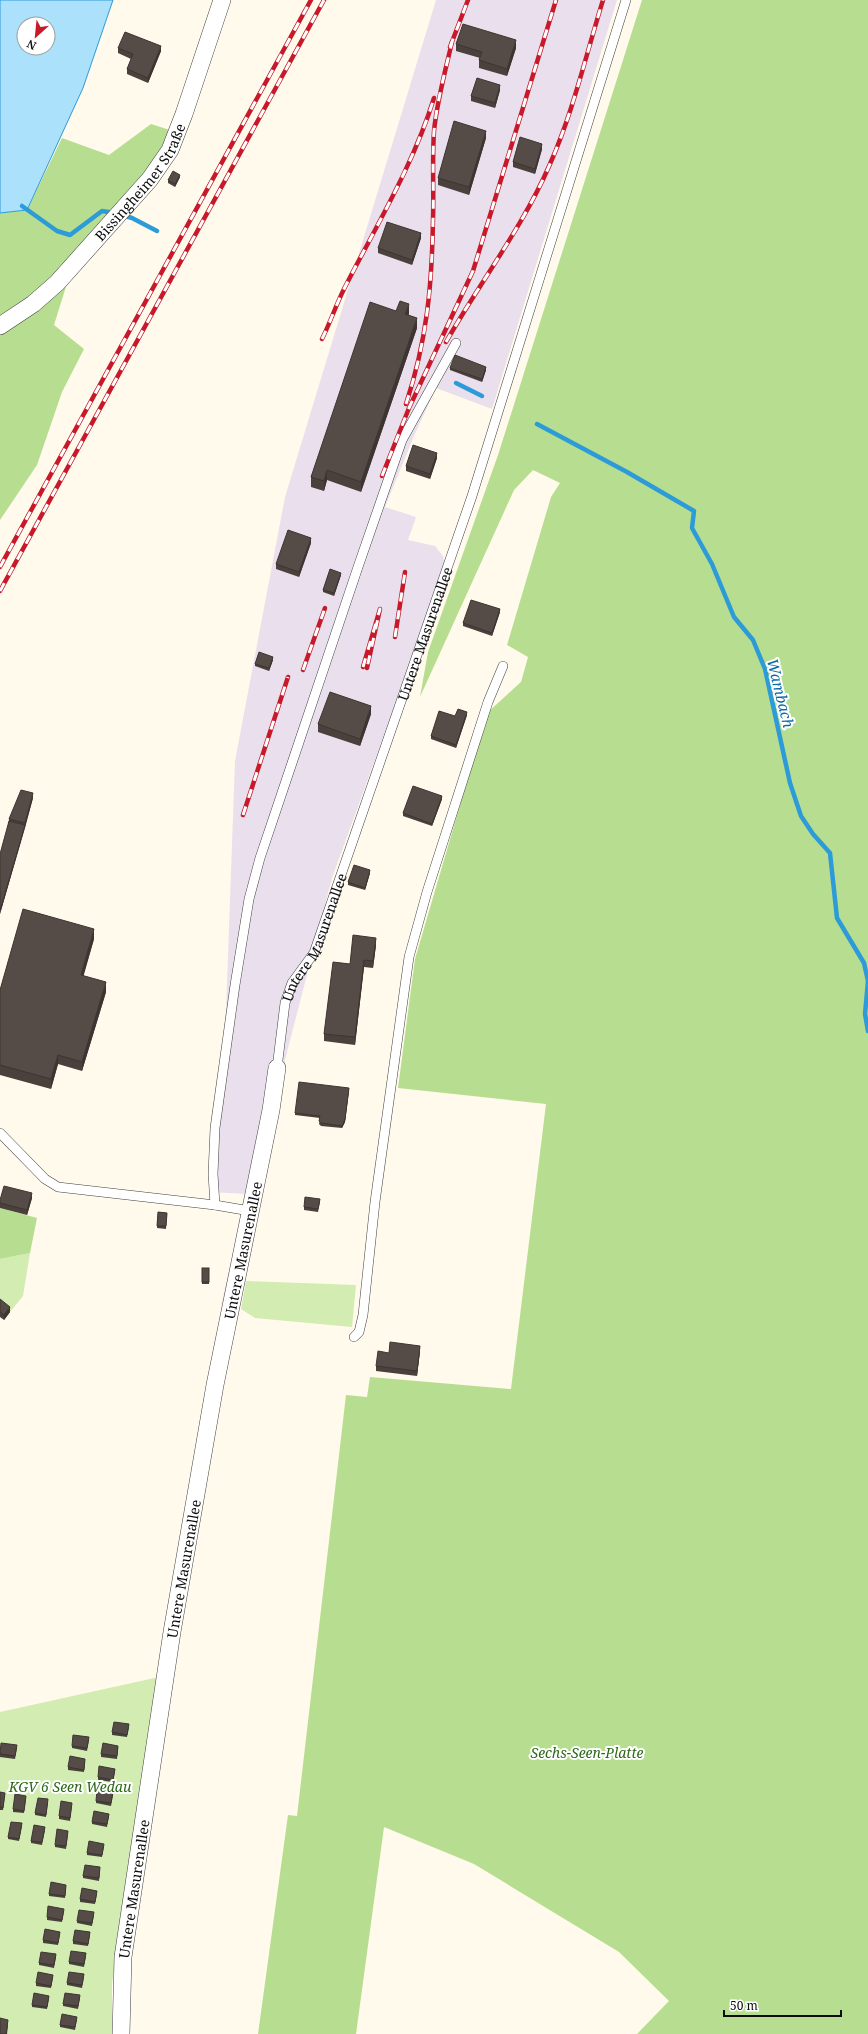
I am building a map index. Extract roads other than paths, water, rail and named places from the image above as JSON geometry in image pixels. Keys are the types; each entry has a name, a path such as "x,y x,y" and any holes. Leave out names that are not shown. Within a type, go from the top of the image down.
{"street":[{"name":"Bissingheimer Straße","path":"0,326 33,304 57,282 150,179 170,150 184,114 222,0"},
{"name":"Untere Masurenallee","path":"121,2034 123,1957 172,1632 215,1385 271,1110 277,1068"}],"lane":[{"name":"Untere Masurenallee","path":"277,1068 285,1003 292,983 314,953 472,496 626,0"},
{"path":"215,1205 213,1174 215,1128 248,906 260,858 402,440 456,343"},
{"path":"354,1337 359,1332 363,1319 374,1202 409,957 427,892 486,709 503,666"},
{"path":"0,1133 45,1179 58,1187 215,1205 250,1211"}],"water":[{"path":"0,0 113,0 83,88 27,210 0,213"}],"waterway":[{"name":"Wambach","path":"22,206 57,231 70,235 102,211 115,213"},
{"name":"Wambach","path":"122,215 132,218 157,231"},
{"name":"Wambach","path":"456,383 482,396"},
{"name":"Wambach","path":"537,424 627,472 694,511 692,528 712,564 734,617 753,640 765,669 790,783 801,816 813,834 830,853 837,918 864,963 868,981 865,1014 868,1031"}],"railway":[{"path":"0,567 311,0"},
{"path":"0,591 324,0"},
{"path":"450,47 468,0"},
{"path":"382,476 409,408 473,271 556,0"},
{"path":"446,342 527,210 550,164 566,124 603,0"},
{"path":"406,404 424,335 430,290 434,131 439,98 452,42"},
{"path":"322,339 344,289 405,172 416,148 434,98"},
{"path":"395,637 405,572"},
{"path":"303,670 325,608"},
{"path":"363,667 380,609 367,668"},
{"path":"243,815 288,677"}],"park label":[{"name":"Sechs-Seen-Platte","path":"587,1752"},
{"name":"KGV 6 Seen Wedau","path":"70,1786"}]}
